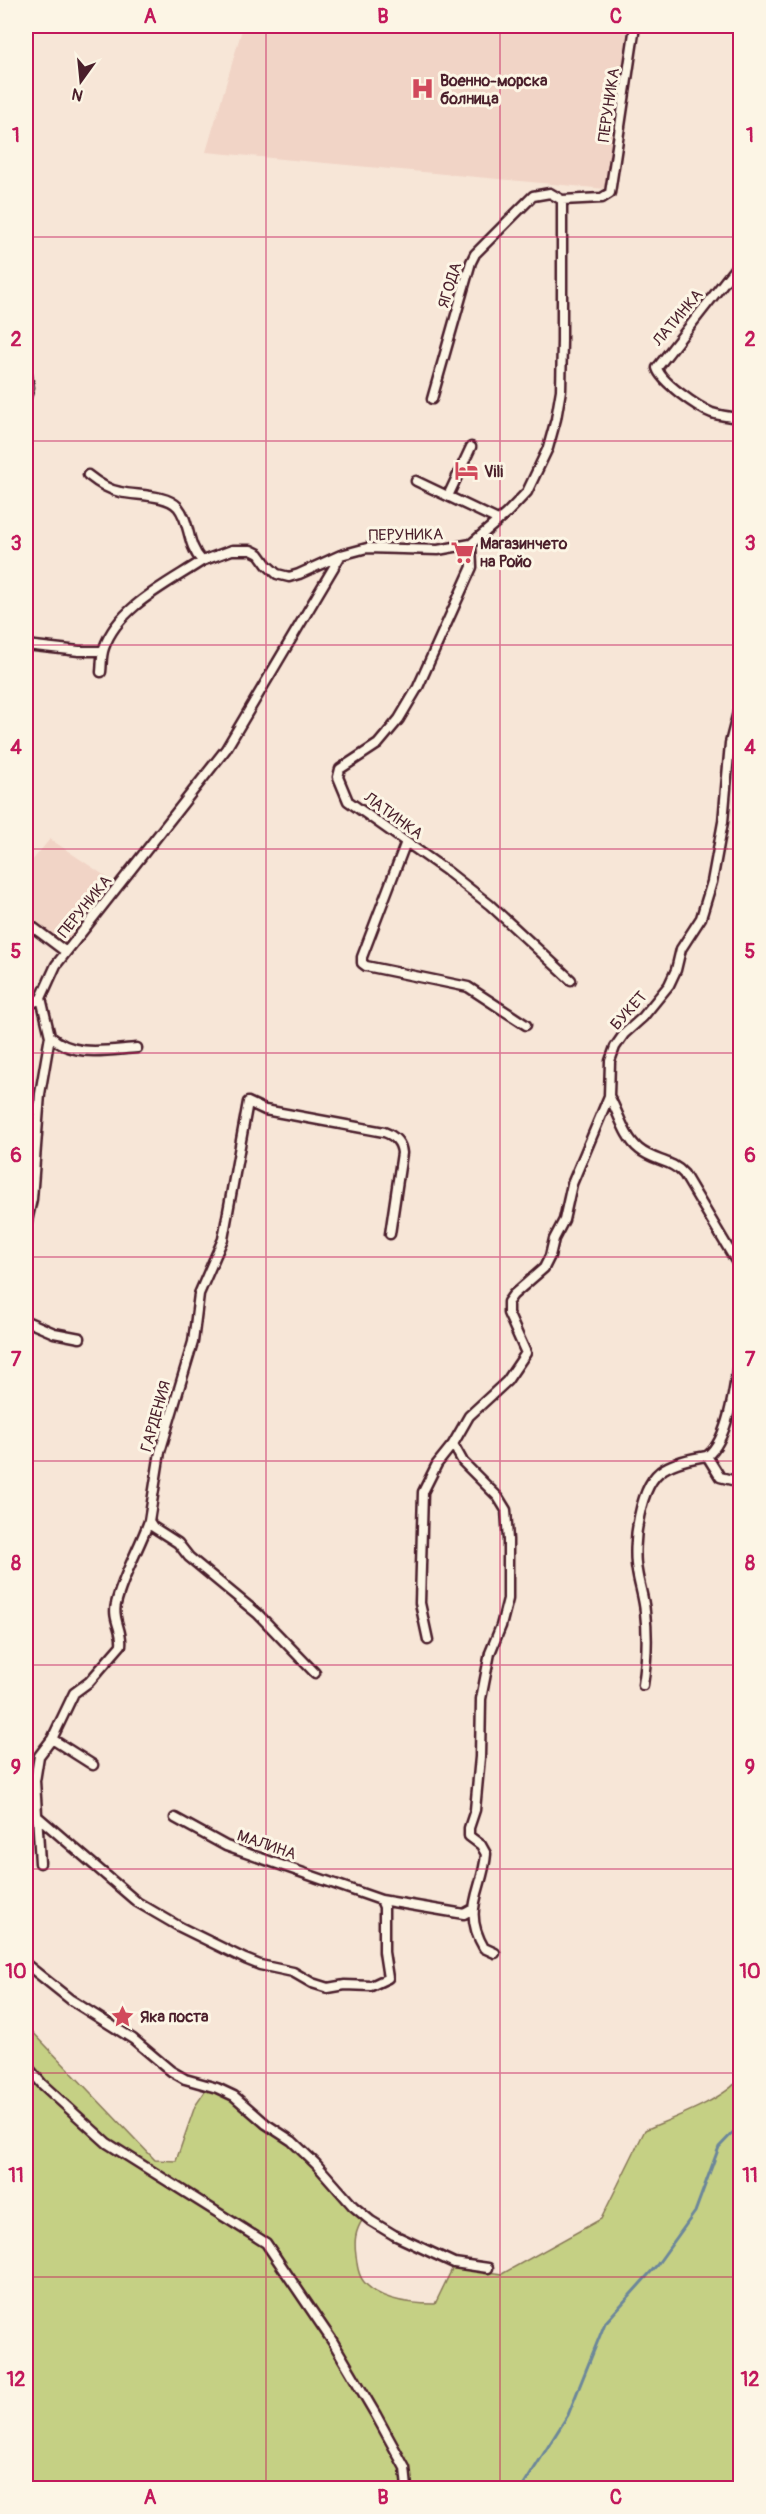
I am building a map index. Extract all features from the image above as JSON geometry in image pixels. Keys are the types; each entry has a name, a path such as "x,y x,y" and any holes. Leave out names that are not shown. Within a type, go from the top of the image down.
{"street":[{"name":"ПЕРУНИКА","path":"562,200 602,198 610,193 635,26"},
{"name":"ЯГОДА","path":"432,399 475,254 533,196 550,193 562,200"},
{"path":"471,544 527,492 548,448 556,419 561,390 562,200"},
{"name":"ЛАТИНКА","path":"741,262 658,363 657,368 662,378 704,409 722,416 741,418"},
{"path":"26,369 29,388 26,397"},
{"path":"448,496 471,447"},
{"path":"88,475 108,488 154,497 177,506 185,520 193,552 202,561"},
{"path":"416,480 498,520"},
{"name":"ПЕРУНИКА","path":"41,998 56,965 226,749 341,555 367,548 438,550 471,544"},
{"name":"ЛАТИНКА","path":"471,544 472,567 418,687 399,719 378,744 339,769 338,777 348,801 490,905 572,980"},
{"path":"101,672 103,651 117,624 161,588 202,561 232,550 251,550 259,554 277,573 289,577 341,555"},
{"path":"26,645 78,651 103,651"},
{"name":"БУКЕТ","path":"453,1444 469,1416 507,1381 526,1353 507,1313 508,1302 513,1294 544,1268 550,1256 554,1239 564,1220 572,1184 609,1096 610,1061 615,1047 669,985 676,970 681,949 701,918 709,896 723,822 730,743 741,704"},
{"path":"406,842 362,957 362,963 366,966 468,987 526,1025"},
{"path":"26,922 66,952"},
{"path":"26,1007 41,998 50,1036 40,1094 32,1199 26,1226"},
{"path":"50,1036 68,1048 86,1051 137,1048"},
{"path":"609,1096 630,1140 649,1156 679,1167 741,1268"},
{"name":"ГАРДЕНИЯ","path":"52,1739 74,1693 89,1682 121,1645 122,1638 115,1621 116,1606 130,1564 141,1544 149,1521 160,1452 193,1342 199,1293 223,1239 248,1102 265,1110 384,1132 397,1140 402,1146 402,1153 390,1234"},
{"path":"26,1321 54,1333 80,1338"},
{"path":"644,1685 648,1649 645,1609 635,1550 643,1499 652,1481 662,1469 687,1459 707,1456 715,1450 724,1430 741,1349"},
{"path":"428,1640 420,1603 423,1492 437,1464 453,1444 463,1462 498,1497 506,1510 508,1599 501,1626 490,1653 482,1699 475,1810 469,1828 469,1836 481,1845 486,1854 473,1910 477,1937 484,1948 495,1953"},
{"path":"707,1456 720,1476 741,1482"},
{"path":"149,1521 153,1527 178,1543 189,1557 258,1614 315,1673"},
{"path":"40,1863 37,1816 39,1756 52,1739 93,1765"},
{"path":"37,1816 146,1907 180,1927 245,1959 260,1965 293,1972 312,1983 328,1988 345,1985 371,1986 388,1978 384,1952 384,1907 381,1900"},
{"name":"МАЛИНА","path":"175,1818 226,1846 381,1900"},
{"path":"381,1900 464,1914 473,1910"},
{"path":"26,1964 71,2000 133,2039 171,2071 186,2079 217,2088 234,2096 266,2124 292,2141 353,2206 371,2221 394,2235 454,2263 488,2268"},
{"path":"26,2066 42,2084 107,2143 266,2243 333,2342 376,2415 405,2468 406,2488"}],"shaded area":[{"name":"Военно-морска болница","path":"243,26 628,26 606,189 206,152"},
{"path":"50,839 120,886 66,952 26,922 26,868"}],"green space":[{"path":"26,2025 155,2160 176,2161 195,2106 206,2090 231,2097 294,2138 363,2219 357,2232 355,2245 358,2269 364,2282 388,2297 417,2303 435,2304 453,2267 502,2274 601,2219 645,2130 710,2101 740,2078 740,2488 26,2488"}],"waterway":[{"path":"522,2488 568,2415 605,2323 657,2265 695,2212 719,2147 740,2125"}],"place":[{"name":"Военно-морска болница","path":"422,89"},
{"name":"Vili","path":"466,471"},
{"name":"Магазинчето на Ройо","path":"462,552"},
{"name":"Яка поста","path":"122,2016"}]}
